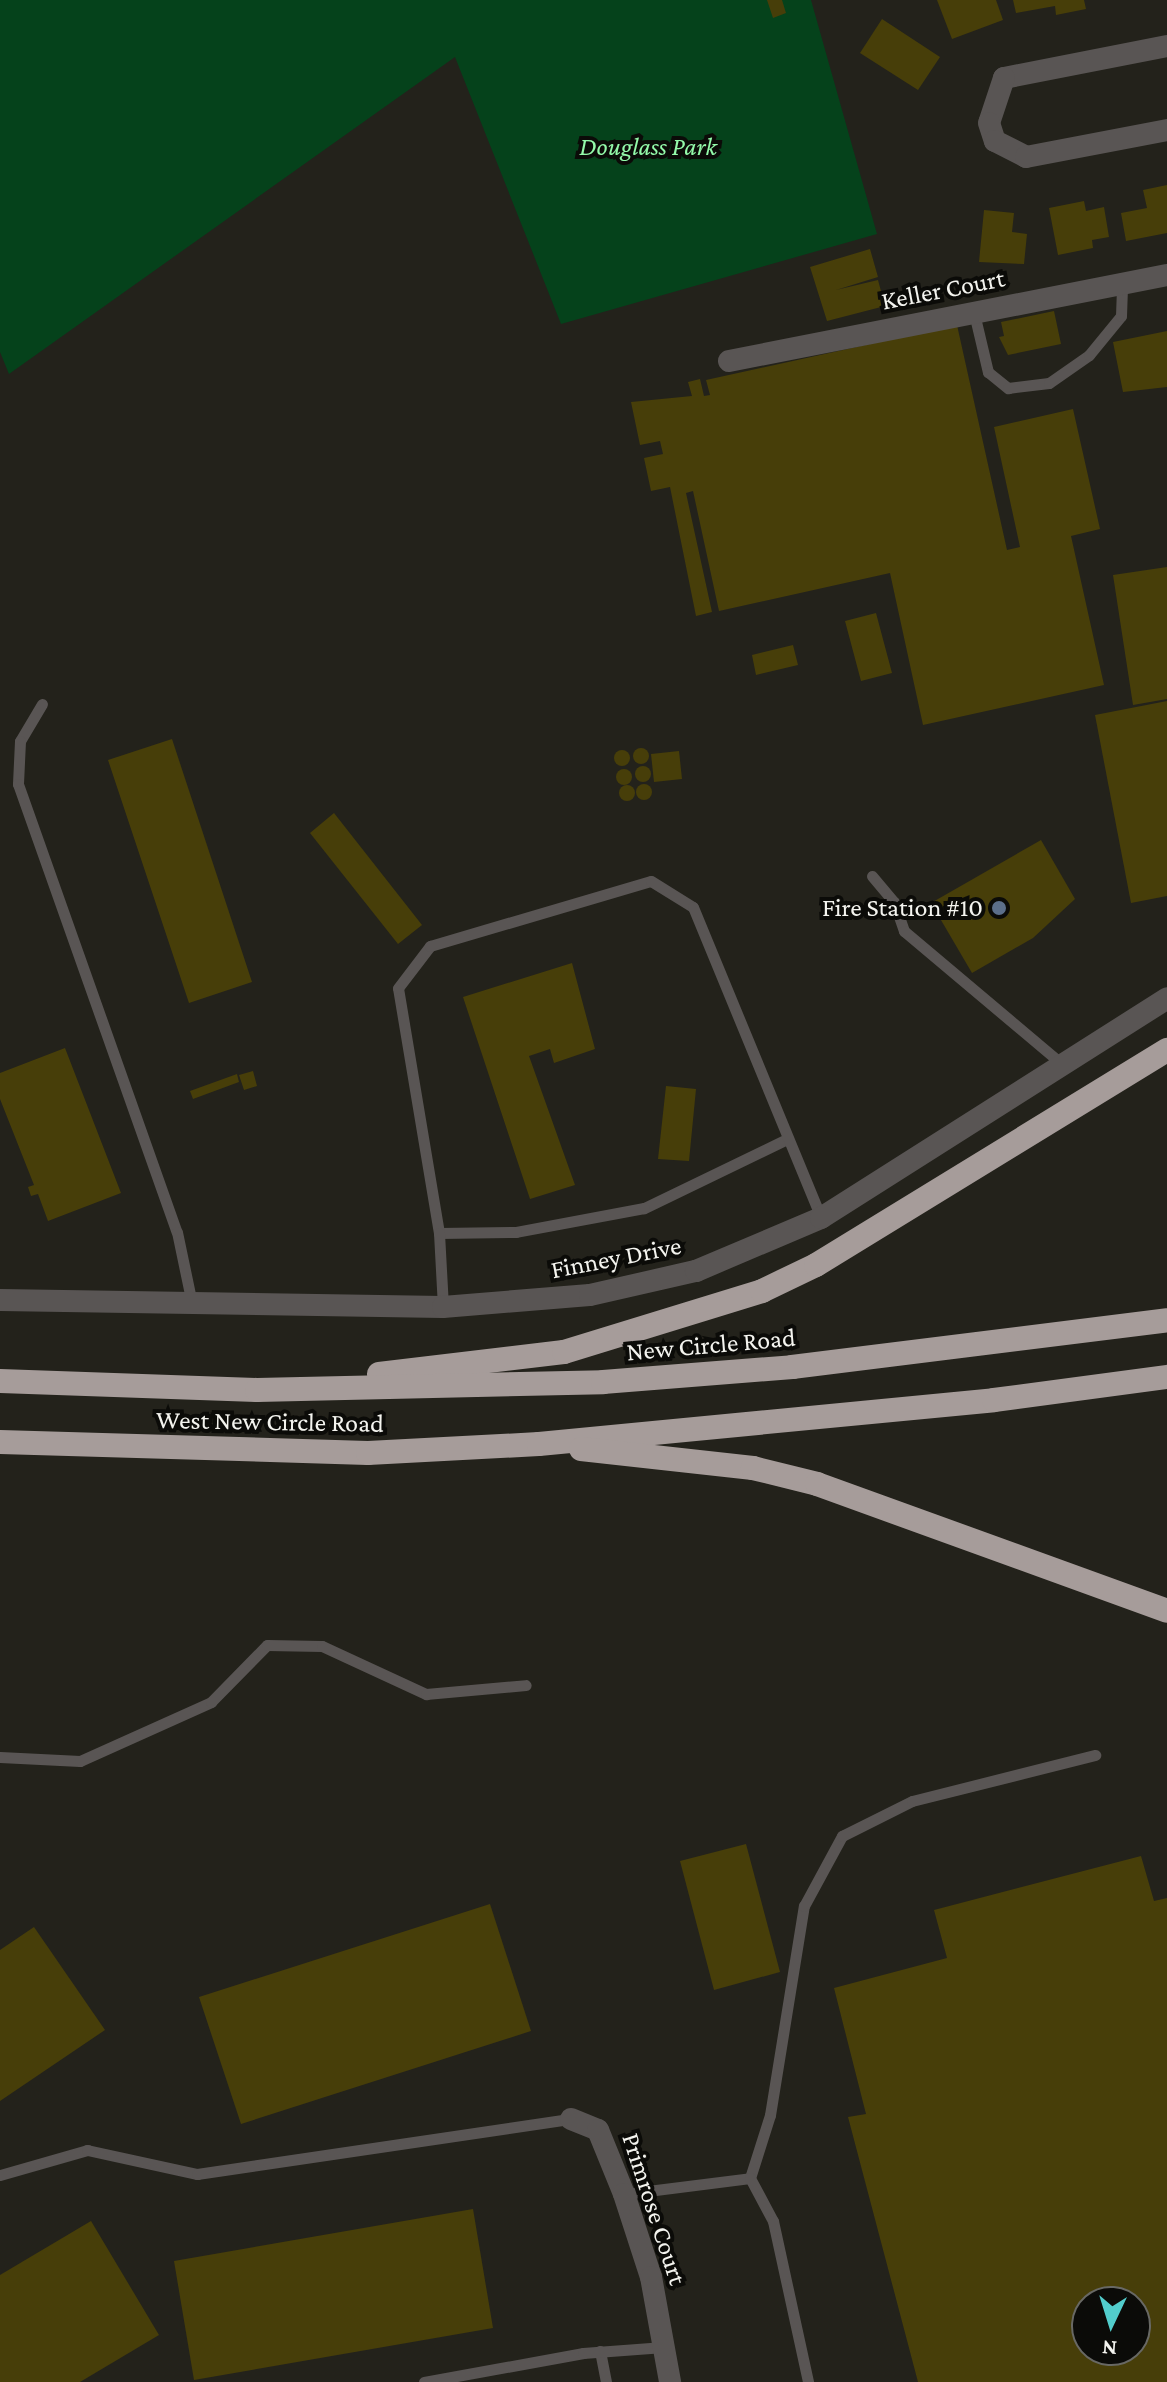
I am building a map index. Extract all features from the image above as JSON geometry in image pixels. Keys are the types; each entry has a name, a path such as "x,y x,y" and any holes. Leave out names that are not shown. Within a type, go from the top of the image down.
{"highway":[{"path":"257,1390 564,1352 704,1314 816,1265 1167,1050"},
{"name":"New Circle Road","path":"257,1390 619,1380 792,1367 1167,1320"},
{"path":"539,1444 978,1402 1167,1377"},
{"name":"West New Circle Road","path":"0,1381 257,1390"},
{"name":"West New Circle Road","path":"0,1442 368,1453 539,1444"},
{"path":"539,1444 753,1468 817,1484 1167,1611"}],"street":[{"path":"1167,46 1004,78 989,123 995,141 1026,157 1167,130"},
{"name":"Keller Court","path":"729,361 1167,275"},
{"name":"Finney Drive","path":"0,1300 192,1306 443,1307 590,1295 666,1279 749,1252 821,1218 1167,998"},
{"name":"Primrose Court","path":"571,2119 598,2130 624,2194 651,2277 670,2382"}],"lane":[{"path":"974,313 988,372 1008,388 1049,383 1089,355 1121,316 1122,284"},
{"path":"42,704 20,741 18,784 177,1232 192,1306"},
{"path":"872,876 894,902 904,931 1062,1064"},
{"path":"443,1307 439,1233 398,988 430,946 651,881 693,907 821,1218"},
{"path":"439,1233 516,1232 644,1208 787,1139"},
{"path":"0,1757 80,1761 211,1702 267,1645 322,1646 426,1694 526,1685"},
{"path":"808,2382 773,2221 750,2178 770,2115 804,1906 842,1836 912,1801 1095,1755"},
{"path":"0,2175 87,2150 197,2174 571,2119"},
{"path":"624,2194 750,2178"},
{"path":"424,2382 600,2351 664,2347"},
{"path":"600,2351 606,2382"}],"green space":[{"name":"Douglass Park","path":"0,0 811,0 877,234 561,324 455,57 9,374 0,352"}],"building":[{"path":"767,0 782,0 786,13 773,18"},
{"path":"937,0 996,0 1003,20 952,39"},
{"path":"1013,0 1084,0 1086,9 1056,15 1055,6 1016,13"},
{"path":"882,19 940,57 918,90 860,53"},
{"path":"1167,185 1167,233 1126,241 1121,213 1147,208 1143,190"},
{"path":"1084,201 1086,211 1104,207 1109,237 1092,240 1093,248 1058,255 1049,208"},
{"path":"984,210 1014,213 1012,232 1027,234 1024,264 979,262"},
{"path":"870,249 878,277 836,290 878,280 885,306 827,321 810,267"},
{"path":"1054,311 1061,344 1008,355 999,337 1004,336 1001,322"},
{"path":"957,325 1007,550 1020,547 994,427 1073,409 1100,529 1071,536 1104,685 923,725 890,573 719,611 693,491 686,493 712,612 696,616 670,487 651,491 644,458 663,454 660,441 640,445 631,402 692,396 688,382 700,379 704,396 710,395 706,380"},
{"path":"1167,331 1167,387 1123,392 1113,342"},
{"path":"1167,567 1167,699 1133,705 1113,575"},
{"path":"876,613 892,673 861,681 845,621"},
{"path":"793,645 798,665 756,675 752,655"},
{"path":"1167,701 1167,896 1131,903 1095,715"},
{"path":"172,739 252,982 189,1003 108,760"},
{"path":"641,748 649,756 641,764 633,756"},
{"path":"622,750 630,758 622,766 614,758"},
{"path":"679,751 682,779 654,782 651,754"},
{"path":"643,766 651,774 643,782 635,774"},
{"path":"624,769 632,777 624,785 616,777"},
{"path":"644,784 652,792 644,800 636,792"},
{"path":"627,785 635,793 627,801 619,793"},
{"path":"334,813 422,925 398,944 310,833"},
{"path":"1041,840 1075,899 1033,938 972,973 931,903"},
{"path":"572,963 595,1049 554,1063 550,1049 529,1056 575,1185 530,1199 463,997"},
{"path":"65,1048 121,1193 48,1221 38,1194 31,1196 28,1187 34,1185 0,1099 0,1073"},
{"path":"253,1071 257,1086 244,1090 239,1075"},
{"path":"237,1074 239,1082 193,1099 190,1091"},
{"path":"666,1086 696,1089 689,1161 658,1159"},
{"path":"746,1844 780,1972 714,1990 680,1861"},
{"path":"1141,1856 1154,1901 1167,1898 1167,2382 918,2382 848,2117 866,2114 834,1988 947,1958 934,1910"},
{"path":"490,1904 531,2031 241,2124 199,1997"},
{"path":"34,1927 105,2030 0,2101 0,1950"},
{"path":"473,2209 493,2328 194,2380 174,2261"},
{"path":"91,2221 159,2335 80,2382 0,2382 0,2275"}],"place":[{"name":"Fire Station #10","path":"999,908"}]}
